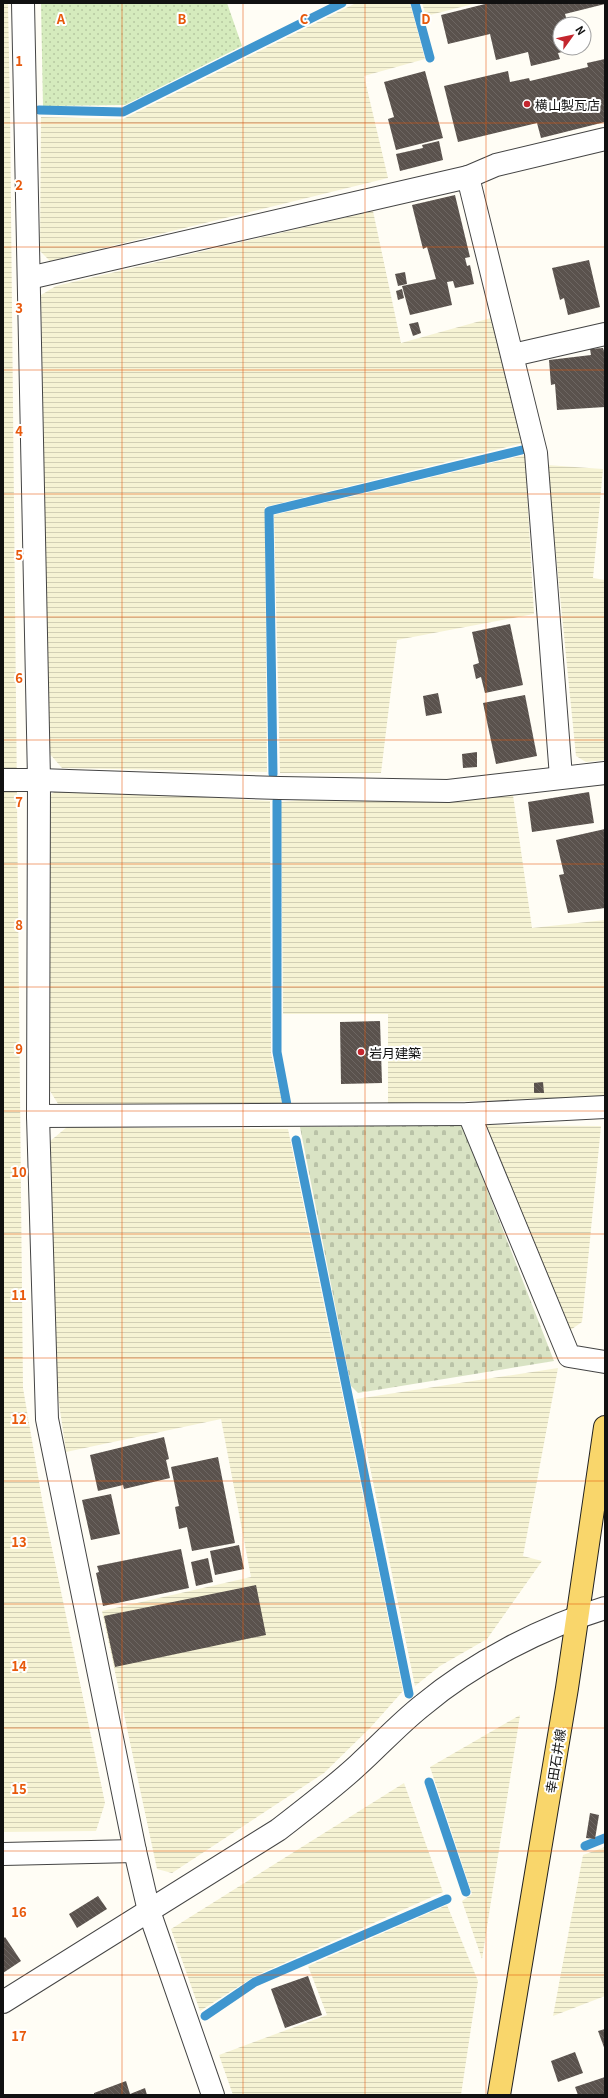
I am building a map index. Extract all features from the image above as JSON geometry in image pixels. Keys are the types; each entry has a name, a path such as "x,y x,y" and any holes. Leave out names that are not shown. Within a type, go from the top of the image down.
{"main road":[{"name":"幸田石井線","path":"498,2095 579,1616 605,1427"}],"street":[{"path":"23,3 39,780 38,1116 47,1419 135,1851 149,1911 213,2095"},
{"path":"29,278 468,177 496,165 605,138"},
{"path":"468,177 536,453 561,778"},
{"path":"513,355 605,334"},
{"path":"3,780 280,788 448,790 605,773"},
{"path":"38,1116 469,1114 605,1107"},
{"path":"469,1114 569,1356 605,1362"},
{"path":"3,2002 278,1830 320,1798 412,1714 451,1684 536,1634 579,1616 605,1608"},
{"path":"3,1854 135,1851"}],"shaded area":[{"path":"3,3 8,3 10,111 23,1388 43,1505 105,1803 96,1831 3,1832"},
{"path":"356,3 410,3 425,59 364,76 388,178 50,261 40,251 41,117 123,119"},
{"path":"422,3 477,3 426,16"},
{"path":"373,211 401,343 491,318 523,443 265,507 267,772 62,768 49,753 41,295 56,286"},
{"path":"525,455 534,614 397,640 381,773 280,773 274,515"},
{"path":"547,465 603,469 593,578 605,580 605,760 586,762 576,756"},
{"path":"61,788 270,801 271,1053 283,1106 60,1107 50,1091 46,797"},
{"path":"513,795 532,928 605,920 605,1098 388,1103 388,1014 283,1014 281,802 310,799 430,801"},
{"path":"486,1125 601,1126 582,1322 569,1331"},
{"path":"67,1127 288,1129 403,1691 370,1728 324,1773 172,1873 157,1869 102,1611 251,1577 221,1419 66,1452 58,1396 49,1142"},
{"path":"558,1368 523,1556 542,1561 487,1639 440,1666 415,1686 356,1399"},
{"path":"520,1715 482,1959 462,1901 472,1894 430,1767"},
{"path":"404,1783 443,1892 255,1976 200,2011 171,1929"},
{"path":"605,1847 605,1996 553,2016 583,1855"},
{"path":"447,1905 478,1981 461,2095 233,2095 219,2055 327,2015 308,1966"}],"green space":[{"path":"41,3 227,3 242,46 125,105 43,106"},
{"path":"462,1125 554,1361 358,1393 351,1386 300,1127"}],"building":[{"name":"横山製瓦店","path":"489,3 605,3 565,14 566,16 552,16 552,56 559,56 560,59 531,66 528,52 496,60 490,34 448,44 441,15"},
{"name":"横山製瓦店","path":"605,59 605,122 541,138 537,123 458,142 444,86 508,71 510,82 529,78 530,81 588,67 587,63"},
{"path":"425,71 443,138 396,150 388,119 394,117 384,82"},
{"path":"439,141 443,160 400,171 396,154 423,148 422,145"},
{"path":"455,195 470,257 465,258 467,266 470,265 474,284 455,288 453,281 447,282 452,305 410,315 402,286 436,279 427,247 423,249 412,205"},
{"path":"589,260 600,307 568,315 564,298 560,300 552,268"},
{"path":"405,272 407,284 398,286 395,274"},
{"path":"402,289 404,298 398,300 396,291"},
{"path":"418,322 421,333 413,336 409,324"},
{"path":"603,348 605,354 605,407 557,410 555,384 551,385 549,360 591,355 590,349"},
{"path":"510,624 523,685 485,693 481,677 476,679 473,665 479,663 472,632"},
{"path":"438,693 442,713 426,716 423,696"},
{"path":"525,695 537,756 496,764 483,703"},
{"path":"477,752 477,767 463,768 462,754"},
{"path":"589,792 594,823 532,832 528,802"},
{"path":"605,829 605,908 568,913 559,875 564,874 556,840"},
{"name":"岩月建築","path":"380,1021 382,1083 341,1084 340,1022"},
{"path":"543,1082 544,1093 534,1093 534,1083"},
{"path":"164,1437 169,1459 166,1460 170,1478 124,1489 123,1485 98,1491 90,1455"},
{"path":"218,1457 235,1543 192,1551 187,1527 179,1529 175,1507 179,1506 171,1467"},
{"path":"111,1494 120,1534 91,1540 82,1500"},
{"path":"239,1545 244,1569 215,1575 210,1551"},
{"path":"181,1549 189,1588 103,1606 96,1573 99,1572 97,1566"},
{"path":"208,1558 213,1582 196,1586 191,1562"},
{"path":"256,1585 266,1635 115,1667 104,1616"},
{"path":"590,1813 599,1815 595,1839 586,1838"},
{"path":"98,1896 107,1909 77,1928 69,1914"},
{"path":"5,1937 21,1961 3,1973 3,1939"},
{"path":"308,1976 322,2015 285,2028 271,1989"},
{"path":"605,2029 605,2050 598,2031"},
{"path":"575,2052 583,2073 558,2082 551,2061"},
{"path":"605,2077 605,2095 578,2095 575,2087"},
{"path":"126,2081 130,2094 145,2088 147,2095 94,2095 94,2093"}],"waterway":[{"path":"39,110 123,112 342,3"},
{"path":"415,3 430,58"},
{"path":"273,774 269,511 522,450"},
{"path":"277,801 277,1052 287,1105"},
{"path":"296,1140 409,1694"},
{"path":"429,1782 466,1892"},
{"path":"585,1846 605,1838"},
{"path":"205,2016 255,1982 447,1899"}],"place":[{"name":"横山製瓦店","path":"527,104"},
{"name":"岩月建築","path":"361,1052"}]}
